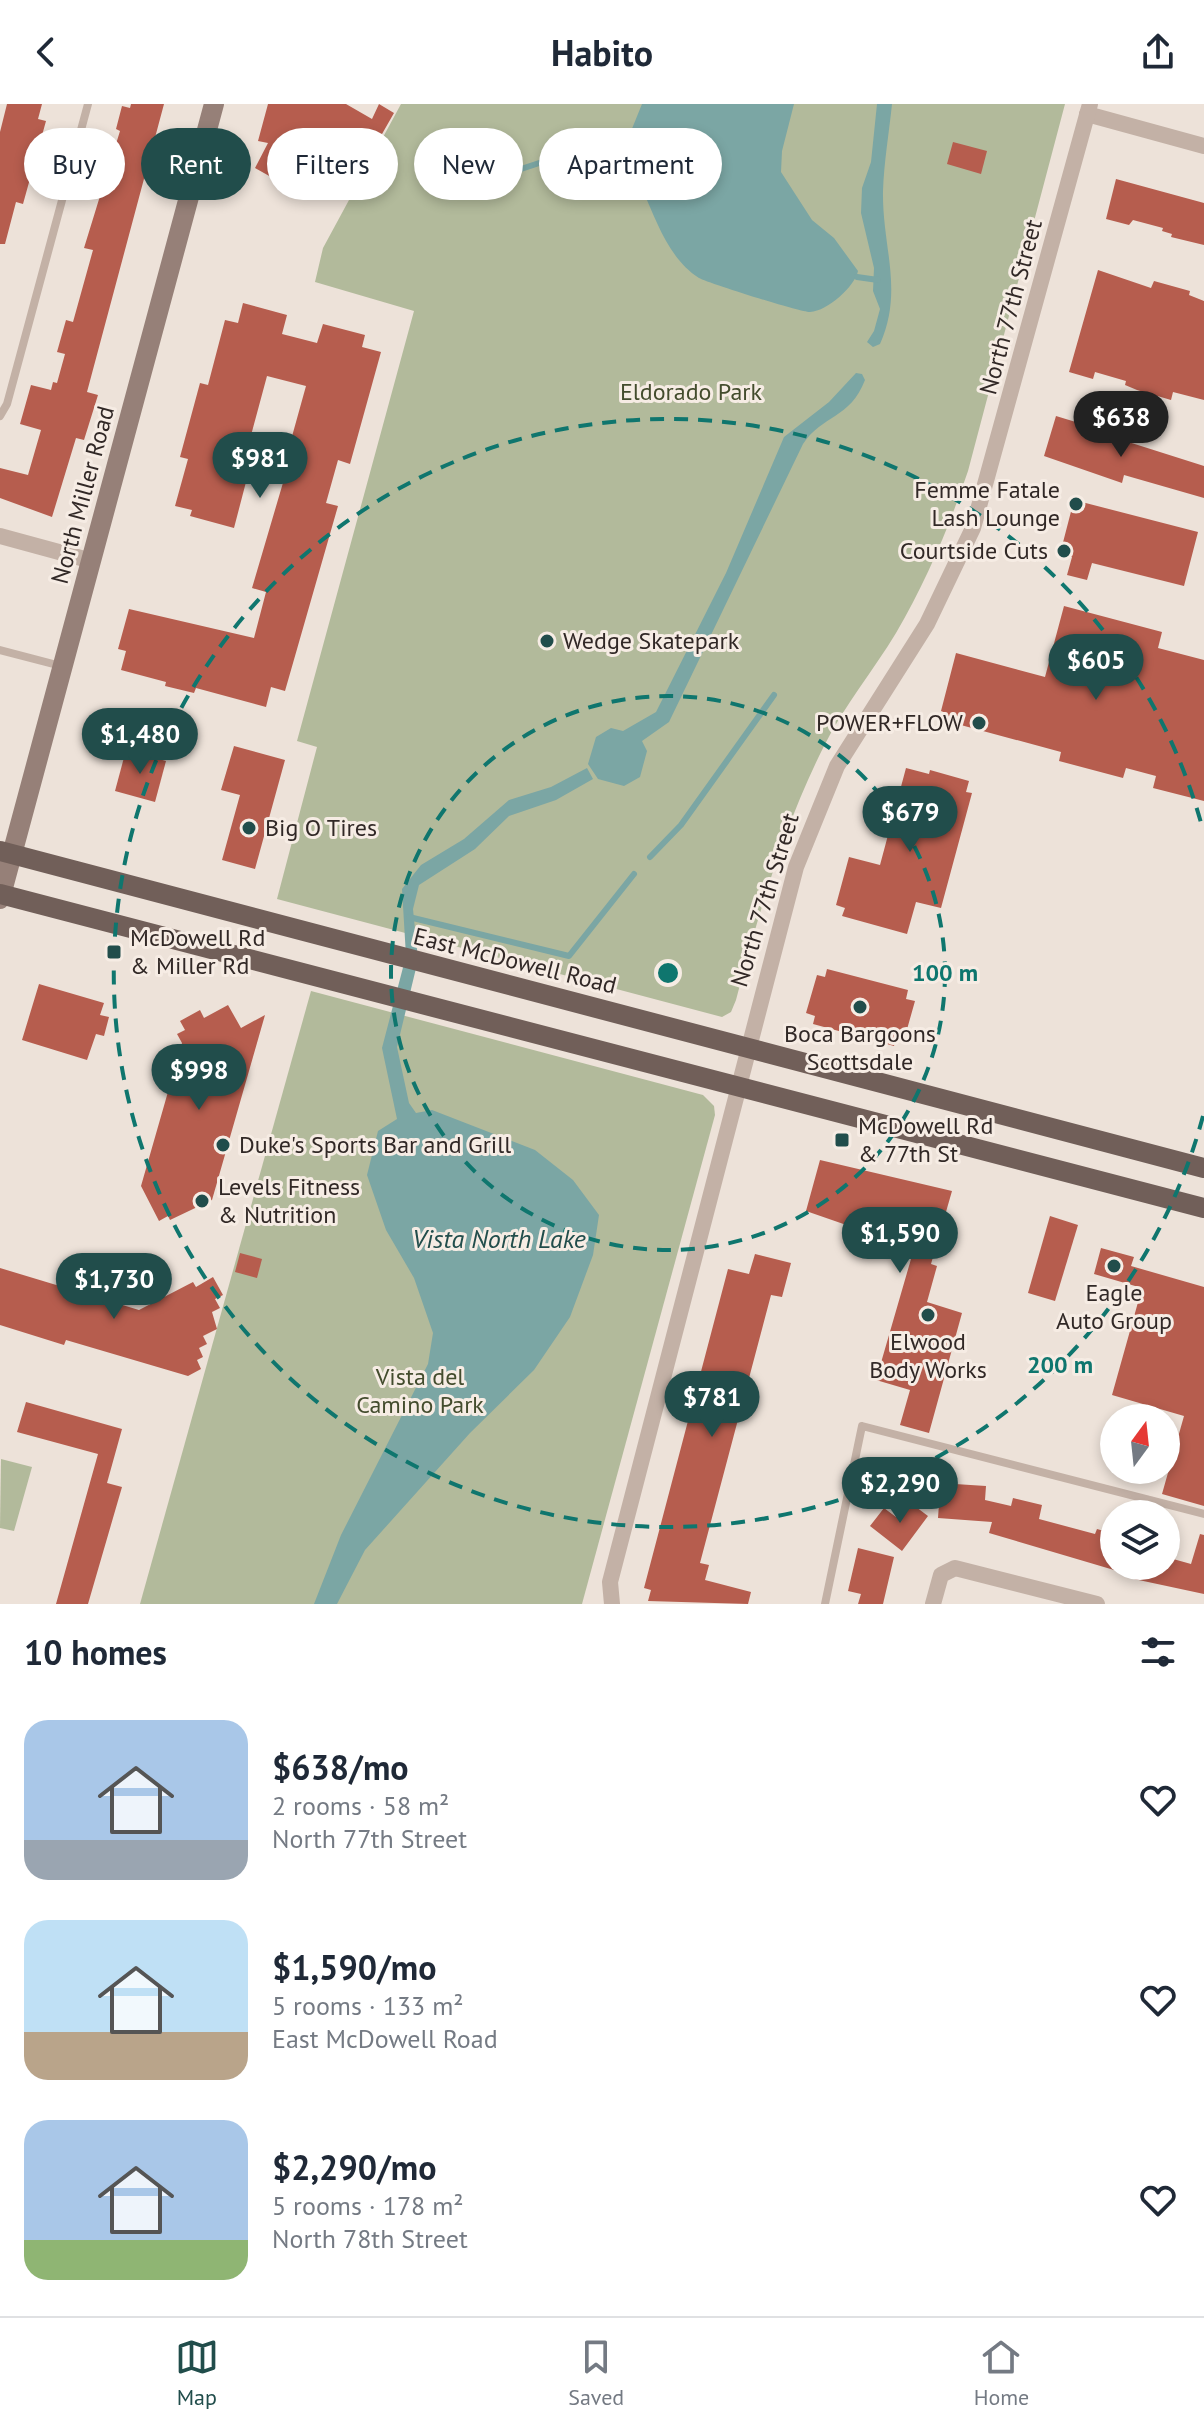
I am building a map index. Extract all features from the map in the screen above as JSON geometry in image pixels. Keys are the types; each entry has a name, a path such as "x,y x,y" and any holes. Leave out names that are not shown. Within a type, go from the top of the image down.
{"main road":[{"name":"East McDowell Road","path":"6,853 1204,1168"},
{"path":"0,896 1204,1208"}],"street":[{"name":"North Miller Road","path":"0,896 6,853 65,667 214,104"},
{"path":"1088,109 1204,146"},
{"name":"North 77th Street","path":"612,1604 610,1582 746,1048 796,867 837,766 927,624 973,528 1088,109"},
{"path":"0,536 92,561"},
{"path":"933,1604 941,1575 947,1569 965,1569 1097,1604"}],"lane":[{"path":"0,416 7,404 88,104"},
{"path":"0,650 65,667"},
{"path":"825,1604 862,1426 1204,1514"}],"green space":[{"name":"Eldorado Park","path":"401,104 1065,104 968,471 953,513 907,614 840,717 809,777 773,871 736,1000 731,1012 722,1017 277,899 317,747 297,741 414,311 315,282 323,248 349,200 398,200 398,128 388,128"},
{"name":"Vista del Camino Park","path":"311,991 703,1095 714,1106 715,1115 582,1604 140,1604"},
{"path":"1,1459 32,1467 14,1531 0,1528"}],"water":[{"path":"642,104 794,104 782,151 781,172 812,220 834,238 858,271 856,277 832,303 810,312 699,278 672,250 647,200 722,200 722,128 632,128"},
{"path":"877,104 892,104 883,191 891,287 887,324 880,344 873,347 867,342 874,331 880,309 873,291 874,268 861,213 862,188 871,162"},
{"path":"856,373 862,374 865,380 859,393 844,410 819,427 803,444 669,722 642,741 647,751 640,777 624,786 598,779 588,764 596,737 611,728 623,731 656,712 726,573 784,437 829,402"},
{"name":"Vista North Lake","path":"587,768 593,779 556,800 509,816 475,849 419,885 413,909 418,960 397,1047 409,1103 416,1113 432,1110 535,1150 573,1180 599,1215 593,1255 570,1317 534,1370 470,1433 365,1550 337,1604 314,1604 341,1535 428,1364 433,1333 414,1278 386,1230 367,1175 378,1131 397,1119 382,1048 406,956 402,889 421,865 464,839 509,800 551,787"}],"building":[{"path":"7,104 42,104 38,119 46,121 44,128 24,128 24,200 23,204 16,202 5,244 0,244 0,132"},
{"path":"131,104 164,104 158,128 141,128 141,190 87,392 98,395 84,440 76,438 52,517 0,498 0,468 28,475 41,430 20,424 31,385 51,390 53,382 57,383 65,354 57,352 66,320 73,322 93,250 84,248 99,200 125,200 125,128 116,128 122,106 130,108"},
{"path":"268,104 346,104 372,119 379,104 394,113 385,128 267,128 267,143 258,141"},
{"path":"953,142 987,151 981,174 947,164"},
{"path":"267,145 267,175 255,168"},
{"path":"1116,179 1204,203 1204,245 1171,237 1172,234 1162,231 1163,228 1133,220 1129,225 1106,219"},
{"path":"1098,270 1151,288 1154,281 1190,291 1189,295 1204,301 1204,400 1173,392 1171,400 1095,372 1093,379 1069,372"},
{"path":"243,303 287,315 282,334 317,343 323,324 365,335 362,347 381,352 350,464 338,460 326,503 338,506 285,691 271,687 266,707 196,688 194,693 165,686 166,682 121,670 126,651 118,649 129,609 254,638 266,592 252,588 290,459 286,458 306,386 267,376 239,480 246,482 234,528 190,516 192,510 175,506 188,459 180,457 200,383 208,385 225,320 238,323"},
{"path":"1056,416 1079,423 1078,426 1204,466 1204,498 1124,475 1122,483 1044,456"},
{"path":"1074,500 1198,532 1184,586 1092,563 1087,580 1067,575 1072,557 1060,554"},
{"path":"1064,606 1162,632 1158,648 1204,660 1204,801 1153,788 1156,776 1126,768 1123,778 1059,761 1061,752 946,721 948,714 941,711 956,653 1045,677"},
{"name":"Big O Tires","path":"234,746 285,760 255,869 222,860 240,795 221,790"},
{"path":"126,750 166,761 155,802 115,791"},
{"path":"906,768 929,774 930,770 969,781 966,792 972,793 941,908 916,902 907,934 842,916 845,908 836,905 849,857 880,865"},
{"name":"Boca Bargoons Scottsdale","path":"827,969 908,990 906,999 915,1001 904,1040 896,1037 894,1046 813,1024 815,1016 806,1013 817,975 825,977"},
{"path":"39,984 104,1003 100,1015 109,1017 104,1036 96,1034 87,1060 22,1040"},
{"path":"228,1005 241,1028 265,1015 212,1200 170,1220 168,1216 159,1221 141,1186 182,1043 177,1034 185,1030 180,1021 200,1010 204,1018"},
{"path":"820,1160 952,1191 931,1264 937,1266 927,1302 962,1313 929,1433 900,1425 910,1390 876,1380 911,1259 892,1253 898,1230 867,1222 855,1228 806,1211"},
{"path":"1050,1216 1078,1225 1055,1301 1028,1293"},
{"path":"1101,1248 1134,1257 1131,1266 1204,1287 1204,1506 1162,1494 1165,1484 1180,1484 1180,1430 1184,1416 1180,1415 1180,1404 1143,1404 1112,1395 1142,1288 1094,1274"},
{"path":"240,1253 262,1259 257,1278 235,1272"},
{"path":"755,1254 791,1263 782,1297 771,1295 700,1563 709,1565 705,1580 751,1592 748,1604 648,1601 651,1590 644,1588 728,1269 749,1274"},
{"path":"0,1268 139,1310 193,1282 196,1287 213,1277 223,1295 215,1299 220,1308 212,1312 217,1329 203,1336 207,1344 199,1348 203,1357 197,1360 201,1369 188,1376 66,1340 64,1345 0,1325"},
{"path":"26,1402 122,1429 107,1483 122,1487 88,1604 56,1604 98,1454 17,1432"},
{"path":"955,1484 986,1486 985,1500 1011,1506 1013,1498 1042,1505 1039,1519 1095,1534 1097,1529 1100,1530 1100,1566 989,1533 992,1522 938,1518 940,1489 954,1490"},
{"path":"908,1501 928,1516 902,1551 870,1526 884,1508 896,1517"},
{"path":"1200,1534 1204,1535 1204,1594 1139,1580 1180,1580 1180,1561 1191,1564"},
{"path":"858,1548 894,1557 883,1604 858,1604 861,1594 848,1591"}],"waterway":[{"path":"523,168 539,163"},
{"path":"857,277 878,280"},
{"path":"650,857 681,825 774,695"},
{"path":"409,917 569,956 634,874"}],"place":[{"name":"Femme Fatale Lash Lounge","path":"1076,504"},
{"name":"Courtside Cuts","path":"1064,551"},
{"name":"Wedge Skatepark","path":"547,641"},
{"name":"POWER+FLOW","path":"979,723"},
{"name":"Big O Tires","path":"249,828"},
{"name":"McDowell Rd & Miller Rd","path":"114,952"},
{"name":"Boca Bargoons Scottsdale","path":"860,1007"},
{"name":"McDowell Rd & 77th St","path":"842,1140"},
{"name":"Duke's Sports Bar and Grill","path":"223,1145"},
{"name":"Levels Fitness & Nutrition","path":"202,1201"},
{"name":"Eagle Auto Group","path":"1114,1266"},
{"name":"Elwood Body Works","path":"928,1315"}]}
